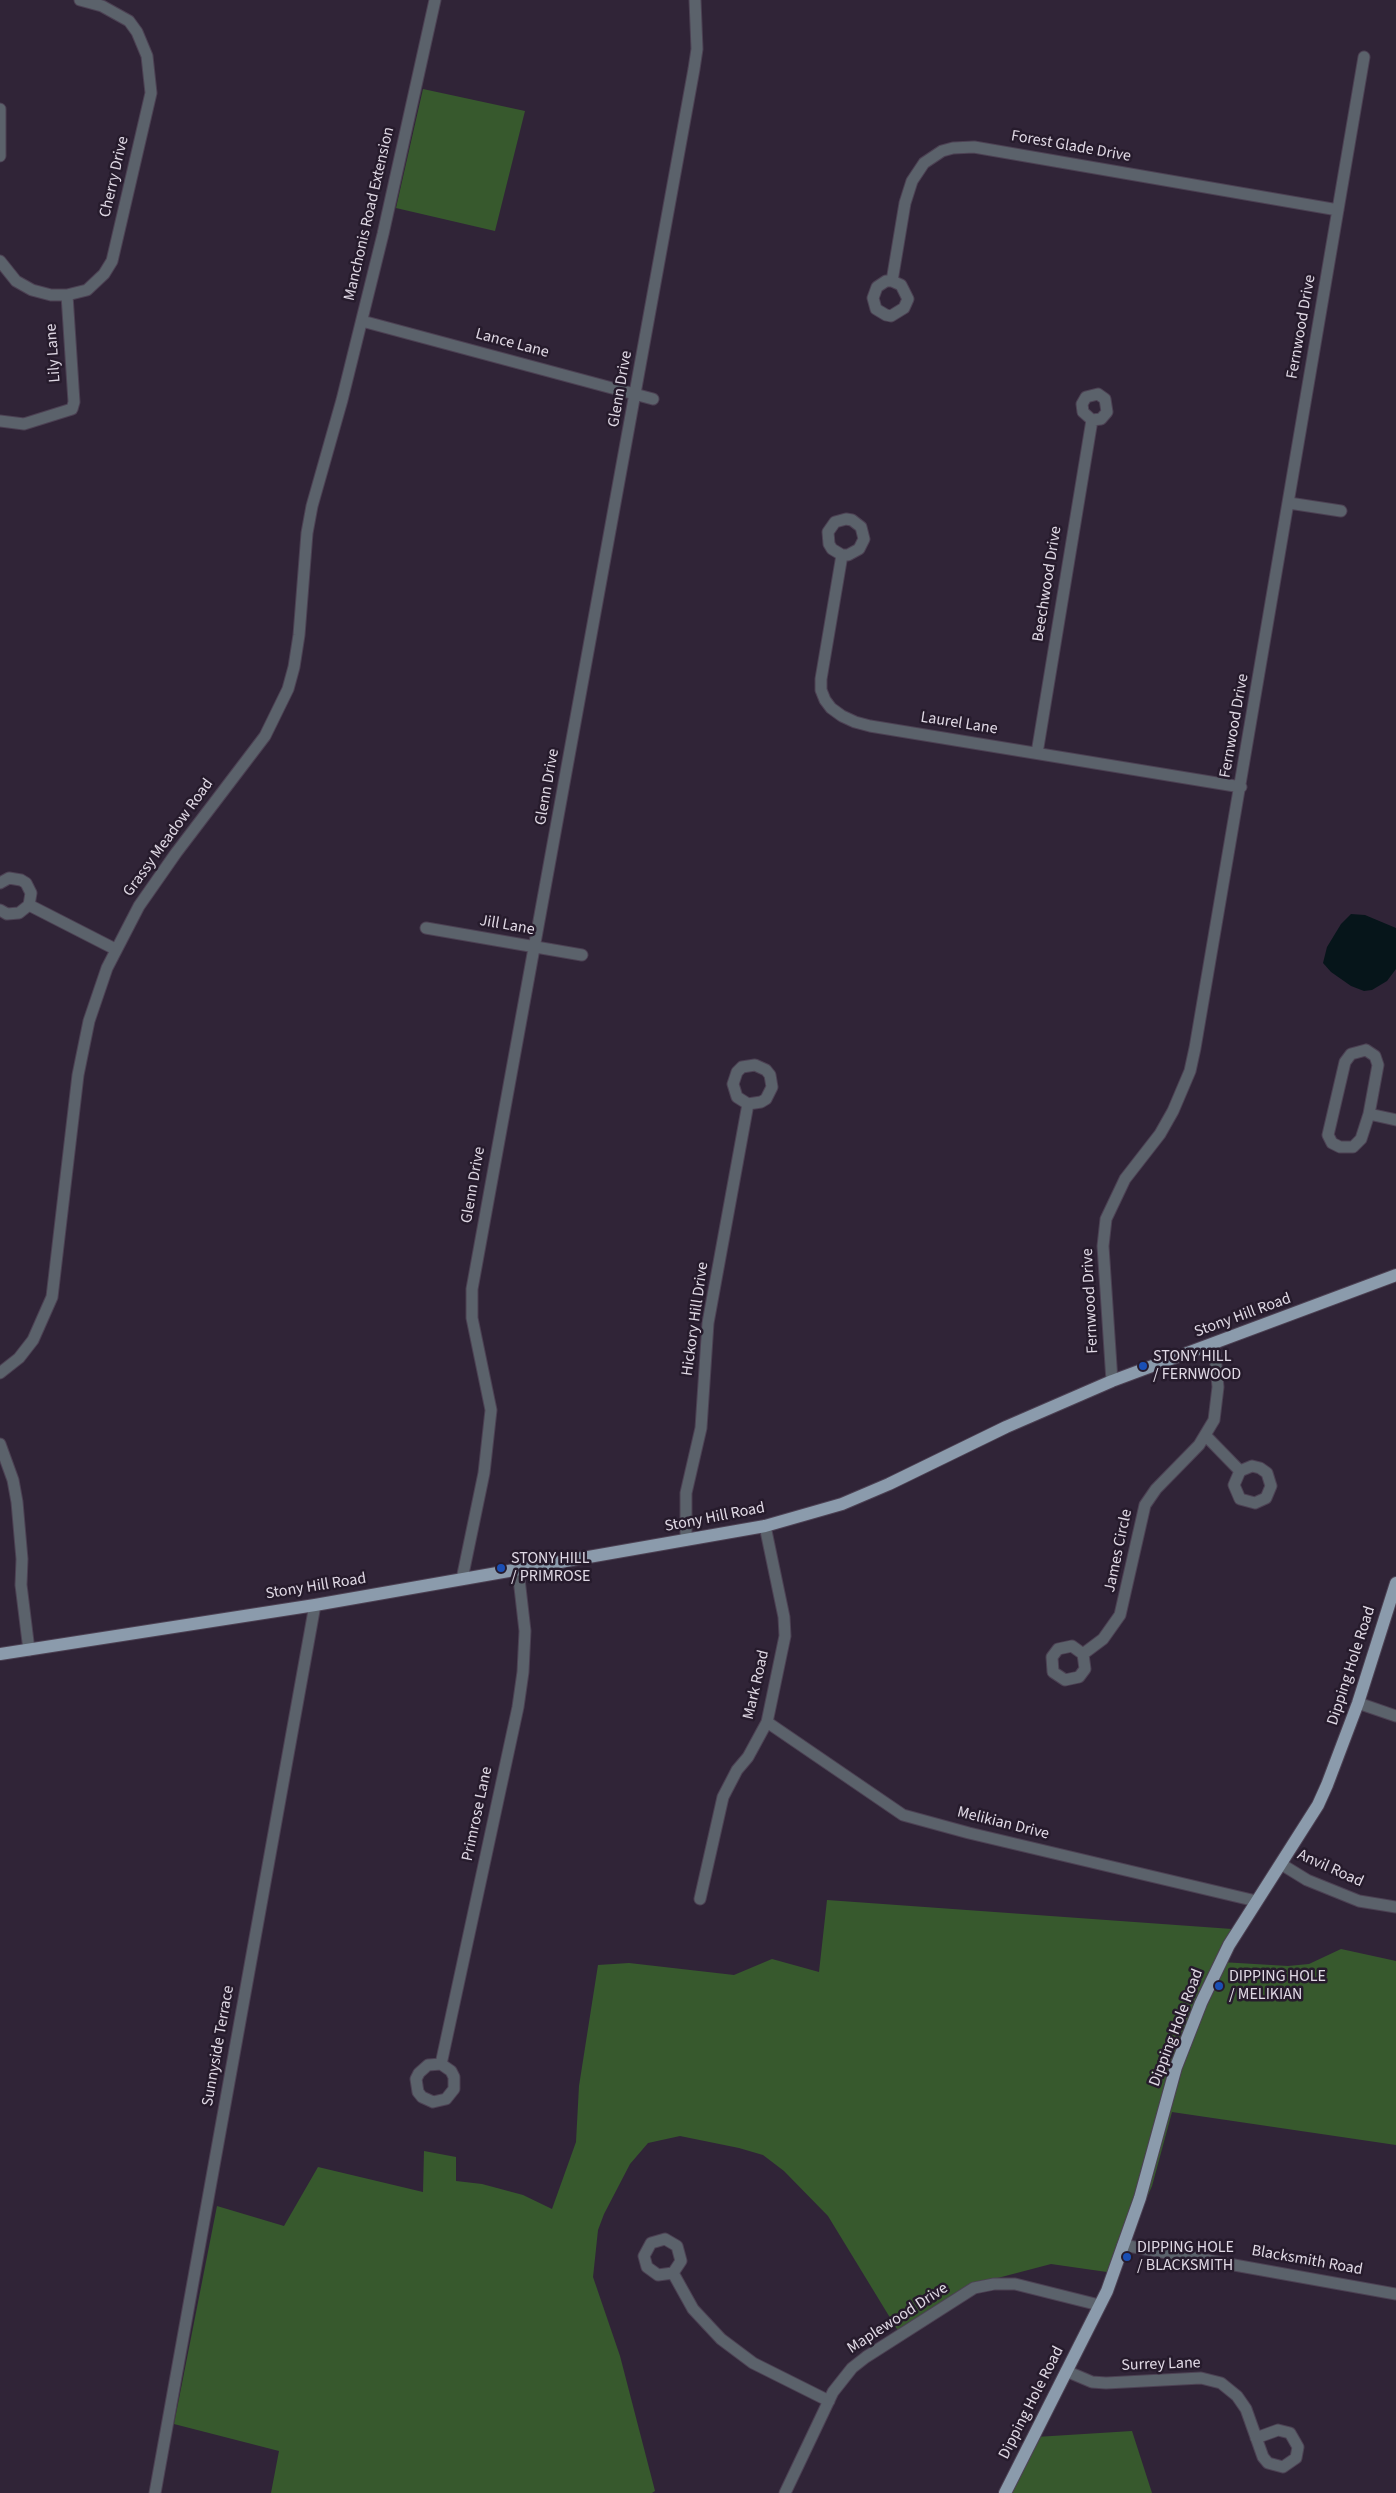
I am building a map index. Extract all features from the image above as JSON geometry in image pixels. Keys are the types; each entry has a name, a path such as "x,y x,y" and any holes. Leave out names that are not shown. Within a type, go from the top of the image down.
{"main road":[{"name":"Stony Hill Road","path":"0,1654 315,1604 766,1526 842,1504 889,1484 1006,1427 1112,1382 1396,1275"},
{"name":"Dipping Hole Road","path":"1005,2493 1107,2291 1140,2198 1163,2110 1187,2036 1225,1953 1318,1805 1358,1702 1396,1583"}],"street":[{"name":"Cherry Drive","path":"0,262 16,281 32,290 51,295 67,295 87,290 104,274 112,261 151,93 148,56 137,32 129,21 106,8 80,0"},
{"name":"Manchonis Road Extension","path":"331,434 362,321 400,165 435,0"},
{"name":"Glenn Drive","path":"462,1579 484,1473 491,1410 472,1318 472,1289 636,394 697,49 694,0"},
{"name":"Fernwood Drive","path":"1112,1382 1102,1246 1106,1219 1125,1179 1160,1134 1173,1111 1190,1070 1201,1020 1364,57"},
{"path":"0,110 0,156"},
{"name":"Forest Glade Drive","path":"892,281 906,203 912,181 924,163 942,151 954,148 980,148 1338,210"},
{"name":"Lily Lane","path":"0,421 24,424 72,409 74,402 67,295"},
{"name":"Lance Lane","path":"362,321 653,399"},
{"name":"Beechwood Drive","path":"1036,753 1092,420"},
{"name":"Grassy Meadow Road","path":"0,1373 19,1358 33,1340 52,1297 81,1058 95,1002 115,949 156,881 265,736 285,696 294,667 299,635 307,533 331,434"},
{"path":"1289,503 1341,511"},
{"name":"Laurel Lane","path":"842,555 821,679 821,690 831,708 855,722 1241,787"},
{"path":"0,883 15,878 26,883 31,894 29,905 20,914 13,915 0,910"},
{"path":"29,905 115,949"},
{"name":"Jill Lane","path":"426,928 582,955"},
{"path":"1366,1050 1375,1056 1378,1065 1369,1114 1361,1139 1353,1146 1340,1147 1332,1143 1328,1135 1345,1062 1351,1054 1366,1050"},
{"name":"Hickory Hill Drive","path":"686,1540 686,1493 701,1428 708,1323 748,1104"},
{"path":"1369,1114 1396,1120"},
{"name":"James Circle","path":"1084,1654 1108,1634 1122,1609 1139,1525 1145,1505 1156,1489 1206,1436 1214,1420 1218,1399 1214,1344"},
{"path":"1206,1436 1240,1471"},
{"path":"0,1444 17,1502 22,1559 21,1585 29,1650"},
{"name":"Mark Road","path":"700,1899 723,1797 736,1770 748,1757 767,1722 785,1636 783,1609 766,1526"},
{"name":"Primrose Lane","path":"440,2064 516,1717 524,1672 525,1631 518,1570"},
{"name":"Sunnyside Terrace","path":"155,2493 315,1604"},
{"path":"1358,1702 1396,1716"},
{"name":"Melikian Drive","path":"767,1722 903,1815 969,1833 1256,1901"},
{"name":"Anvil Road","path":"1281,1864 1307,1880 1359,1901 1396,1907"},
{"name":"Blacksmith Road","path":"1123,2245 1396,2294"},
{"path":"673,2273 693,2309 732,2348 753,2362 829,2401"},
{"name":"Maplewood Drive","path":"785,2493 829,2401 842,2380 866,2357 974,2288 994,2284 1015,2284 1099,2305"},
{"name":"Surrey Lane","path":"1066,2372 1092,2382 1106,2384 1200,2378 1221,2383 1229,2388 1241,2402 1256,2438"}],"green space":[{"path":"423,89 525,111 495,231 396,208"},
{"path":"827,1900 1232,1929 1221,1962 1288,1966 1309,1964 1341,1949 1396,1961 1396,2145 1172,2112 1152,2186 1114,2273 1051,2264 990,2280 900,2334 828,2216 784,2171 763,2155 680,2136 648,2143 630,2164 604,2214 598,2230 593,2277 620,2356 655,2491 652,2493 271,2493 279,2451 174,2424 217,2206 284,2226 318,2167 423,2192 424,2151 456,2157 456,2181 482,2184 523,2195 552,2209 576,2142 579,2086 598,1965 629,1963 734,1975 772,1959 819,1972"},
{"path":"1132,2431 1152,2493 1006,2493 1036,2437"}],"shaded area":[{"path":"1351,914 1365,915 1396,928 1396,969 1387,981 1372,990 1364,991 1351,986 1331,972 1323,963 1327,947 1341,924"}],"place":[{"name":"STONY HILL / FERNWOOD","path":"1143,1366"},
{"name":"STONY HILL / PRIMROSE","path":"501,1568"},
{"name":"DIPPING HOLE / MELIKIAN","path":"1219,1986"},
{"name":"DIPPING HOLE / BLACKSMITH","path":"1127,2257"}]}
